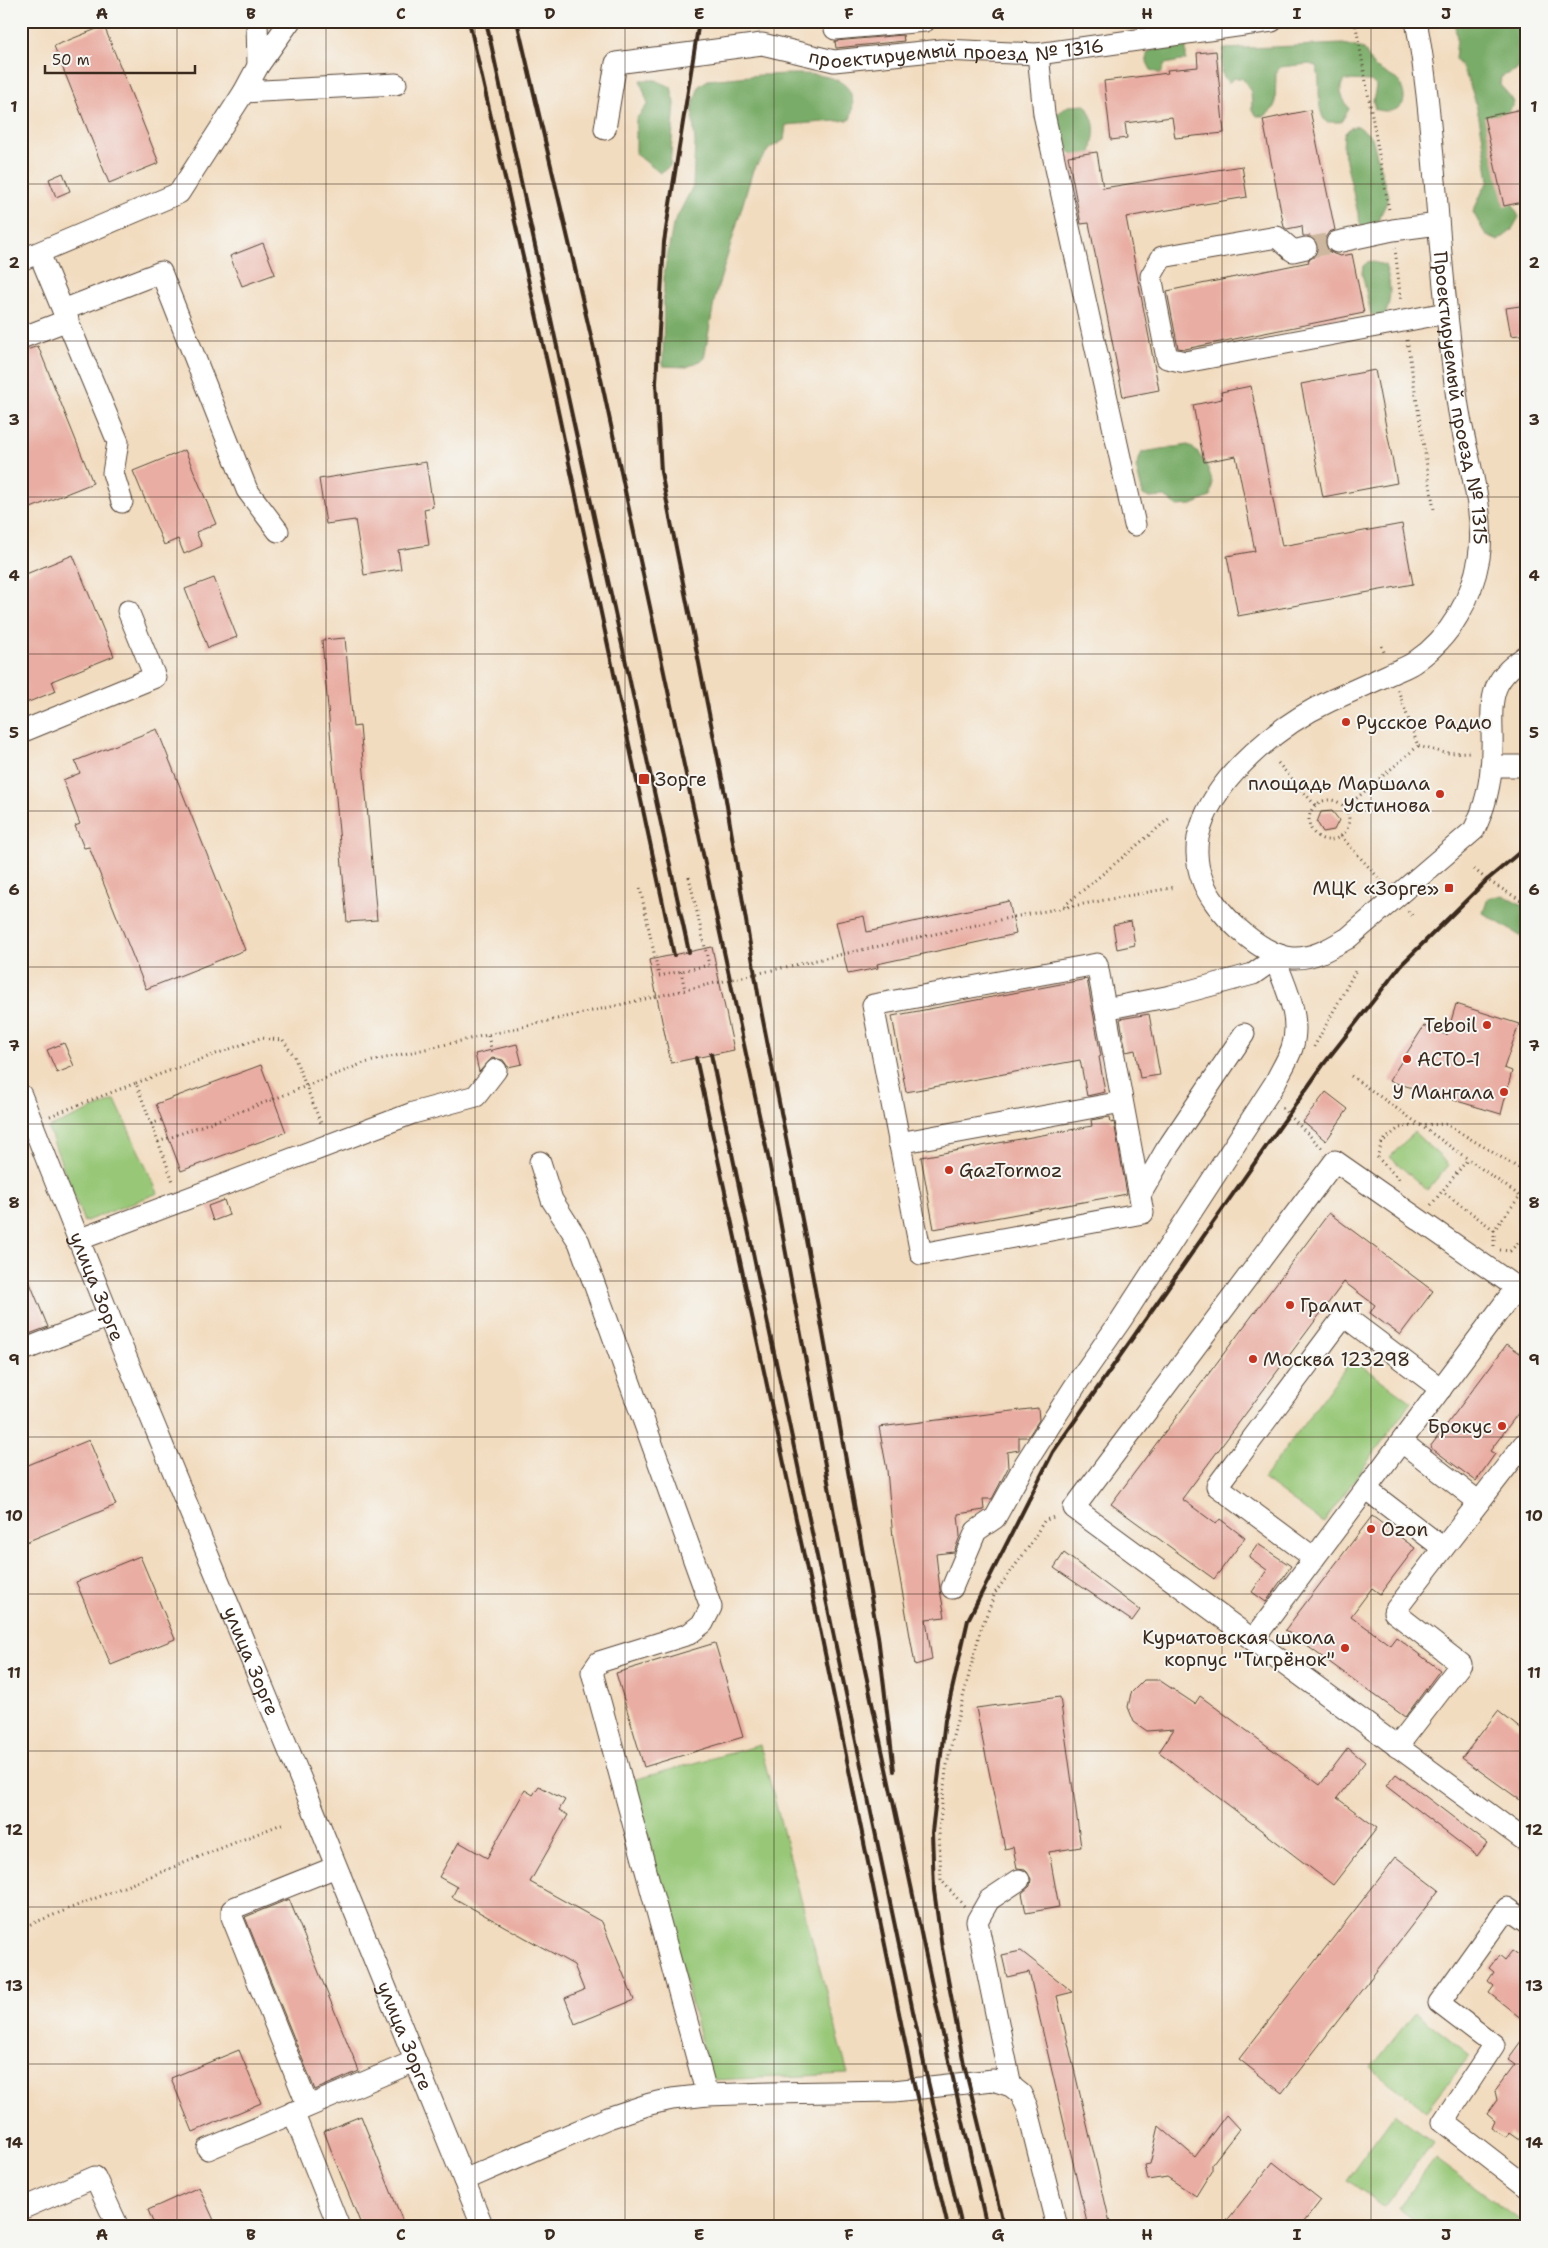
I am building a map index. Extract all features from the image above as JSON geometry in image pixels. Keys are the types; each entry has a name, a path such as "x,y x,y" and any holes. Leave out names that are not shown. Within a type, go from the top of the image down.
{"street":[{"path":"258,21 258,66"},
{"path":"122,502 113,473 118,442 65,315 30,257 179,193 244,92 258,66 290,21"},
{"path":"835,29 925,21"},
{"name":"проектируемый проезд № 1316","path":"605,129 616,63 762,44 834,61 942,50 1038,54 1272,21"},
{"name":"Проектируемый проезд № 1315","path":"1416,21 1431,142 1446,313 1458,411 1480,519 1480,555 1472,588 1456,620 1436,645 1415,663 1326,702 1288,725 1262,744 1238,769 1212,804 1200,827 1198,863 1202,882 1217,906 1234,925 1277,957 1310,956 1328,950 1348,938 1474,830 1484,809 1490,783 1486,758 1496,688 1509,668 1527,655"},
{"path":"1038,54 1044,114 1135,525"},
{"path":"244,92 396,84"},
{"path":"1337,242 1393,230 1438,224"},
{"path":"1306,248 1294,251 1277,237 1162,257 1151,276 1167,358 1185,362 1446,313"},
{"path":"21,338 65,315 161,272 247,490 278,531"},
{"path":"21,732 155,677 128,611"},
{"path":"1486,758 1527,766"},
{"path":"952,1588 976,1531 995,1518 1025,1464 1075,1386 1121,1320 1275,1083 1292,1048 1295,1021 1291,1001 1277,957 1253,974 1171,996 1105,1009"},
{"path":"1097,964 1122,1102 1143,1214 921,1254 873,1005 1097,964"},
{"path":"1140,1195 1166,1150 1244,1034"},
{"path":"78,1240 414,1113 476,1096 496,1070"},
{"name":"улица Зорге","path":"22,1102 108,1316 483,2227"},
{"path":"899,1143 1122,1102"},
{"path":"1130,1145 1166,1150"},
{"path":"1253,1640 1441,1389 1522,1292 1430,1210 1335,1161 1074,1508 1397,1747 1527,1842"},
{"path":"540,1162 552,1200 579,1242 711,1607 702,1623 689,1634 599,1662 592,1672 707,2095"},
{"path":"21,1351 108,1316"},
{"path":"1314,1558 1217,1486 1315,1354 1344,1316 1441,1389"},
{"path":"1402,1442 1479,1502"},
{"path":"1397,1747 1461,1664 1394,1612 1524,1444 1527,1446"},
{"path":"1366,1489 1443,1548"},
{"path":"336,1867 236,1907 232,1910 232,1916 301,2109 339,2227"},
{"path":"1011,2086 977,1921 989,1900 1019,1880"},
{"path":"1527,1922 1507,1908 1439,2003 1494,2045 1443,2122 1527,2187"},
{"path":"208,2150 415,2062"},
{"path":"464,2180 608,2118 654,2103 707,2095 894,2091 993,2080 1011,2086 1021,2094 1027,2107 1057,2227"},
{"path":"21,2209 95,2177 118,2227"}],"path":[{"path":"1355,21 1393,230 1404,322 1434,510"},
{"path":"1382,646 1384,652"},
{"path":"1396,685 1418,746"},
{"path":"1418,746 1445,753 1486,758"},
{"path":"1345,808 1418,746"},
{"path":"1278,763 1315,805"},
{"path":"1325,800 1336,801 1345,808 1348,823 1341,836 1331,840 1321,839 1313,833 1309,824 1310,813 1315,805 1325,800"},
{"path":"1064,907 1171,817"},
{"path":"1341,836 1414,918"},
{"path":"1474,869 1487,880 1527,904"},
{"path":"640,888 659,976 709,965 690,877"},
{"path":"158,1142 364,1064 843,954 1064,907 1176,887"},
{"path":"1310,1055 1357,968"},
{"path":"681,971 685,990"},
{"path":"46,1117 260,1038 283,1040 294,1056 329,1145"},
{"path":"1350,1076 1520,1196 1494,1230 1442,1191"},
{"path":"136,1083 180,1200"},
{"path":"1287,1099 1282,1108 1335,1161"},
{"path":"151,1124 162,1120"},
{"path":"1406,1184 1376,1157 1382,1142 1399,1128 1419,1125 1446,1124 1527,1173"},
{"path":"1430,1210 1442,1191 1468,1158"},
{"path":"1426,1198 1430,1210"},
{"path":"1487,1244 1494,1249 1510,1251 1527,1234"},
{"path":"977,1921 941,1880 938,1830 946,1770 953,1736 980,1632 995,1593 1028,1548 1044,1521 1074,1508"},
{"path":"21,1928 284,1823"}],"green space":[{"path":"1454,21 1527,21 1527,64 1521,64 1516,70 1501,77 1500,85 1514,102 1507,116 1509,197 1519,217 1511,231 1498,241 1485,234 1473,212 1489,181 1475,99 1463,70 1455,59 1457,39"},
{"path":"1186,44 1186,60 1165,64 1161,74 1151,70 1147,62 1147,54 1151,50 1165,45"},
{"path":"1343,44 1364,49 1373,66 1399,81 1404,95 1401,106 1389,111 1375,109 1373,101 1376,86 1371,81 1344,80 1341,91 1349,109 1341,122 1326,122 1320,109 1319,80 1316,66 1309,64 1280,67 1276,73 1275,107 1265,116 1257,116 1252,110 1251,90 1242,78 1234,78 1228,83 1221,72 1224,49"},
{"path":"808,74 824,76 838,81 848,89 853,102 850,120 786,125 784,140 770,148 753,170 715,297 704,359 687,367 663,366 664,274 673,225 693,186 695,143 692,108 699,86 708,80 760,75"},
{"path":"640,80 656,80 671,87 675,103 670,166 660,173 636,154 636,119 648,104"},
{"path":"1086,105 1094,124 1094,134 1091,154 1080,159 1053,140 1056,115 1068,106"},
{"path":"1358,126 1372,137 1388,196 1375,227 1361,227 1343,148 1344,134 1350,128"},
{"path":"1369,261 1385,265 1389,278 1390,297 1387,309 1385,315 1378,317 1371,314 1362,273 1363,266"},
{"path":"1188,445 1199,454 1208,468 1212,483 1210,497 1192,505 1177,506 1165,497 1150,498 1143,495 1136,467 1142,452"},
{"path":"1503,895 1527,907 1527,937 1525,939 1483,913 1488,898"},
{"path":"115,1100 158,1193 84,1222 48,1128"},
{"path":"1414,1132 1449,1165 1427,1190 1390,1157"},
{"path":"1352,1359 1411,1402 1323,1523 1263,1479"},
{"path":"760,1745 848,2074 711,2080 633,1780"},
{"path":"1415,2012 1470,2055 1426,2111 1371,2068"},
{"path":"1395,2114 1433,2142 1385,2207 1347,2180"},
{"path":"1435,2158 1525,2224 1523,2227 1424,2227 1398,2208"}],"building":[{"path":"104,26 159,163 109,183 54,46"},
{"path":"903,35 904,41 836,48 835,41"},
{"path":"1216,51 1224,133 1175,138 1172,117 1125,123 1127,138 1111,140 1104,81 1168,73 1167,70 1198,67 1197,53"},
{"path":"1527,108 1527,201 1504,206 1484,117"},
{"path":"1310,110 1335,230 1329,232 1325,238 1325,245 1328,251 1340,256 1352,254 1364,313 1185,349 1178,348 1167,291 1309,262 1308,260 1318,252 1315,240 1310,236 1303,236 1302,226 1287,229 1284,227 1263,120"},
{"path":"1097,152 1103,188 1242,166 1247,197 1126,217 1159,390 1123,397 1089,223 1081,224 1068,156"},
{"path":"63,173 70,191 56,197 49,179"},
{"path":"263,243 275,274 242,286 230,256"},
{"path":"1527,305 1527,334 1511,336 1506,308"},
{"path":"38,346 93,483 21,512 21,352"},
{"path":"1375,370 1397,483 1323,497 1301,384"},
{"path":"1251,386 1282,546 1402,524 1413,584 1238,616 1227,556 1255,551 1236,456 1204,462 1193,405 1222,399 1221,392"},
{"path":"185,450 216,524 196,532 202,546 184,554 178,539 164,545 133,471"},
{"path":"426,462 433,507 424,509 429,545 398,550 401,569 364,575 355,520 326,524 319,479"},
{"path":"73,555 114,656 52,681 56,691 21,705 21,576"},
{"path":"214,578 237,637 208,648 185,589"},
{"path":"345,638 353,727 360,726 377,920 347,922 322,640"},
{"path":"157,729 245,950 146,989 89,847 84,848 75,826 80,824 63,780 80,773 75,761"},
{"path":"1332,811 1339,820 1334,830 1323,832 1317,822 1321,812"},
{"path":"1009,901 1016,934 877,964 878,968 848,974 836,922 864,916 867,932"},
{"path":"1131,921 1135,945 1117,949 1113,925"},
{"path":"712,947 734,1050 671,1063 649,960"},
{"path":"1087,979 1101,1056 1099,1057 1105,1092 1087,1096 1080,1060 906,1092 892,1016"},
{"path":"1456,1004 1519,1024 1504,1068 1512,1071 1501,1114 1389,1081 1424,1026 1447,1035"},
{"path":"1149,1014 1160,1075 1140,1078 1135,1050 1126,1052 1120,1019"},
{"path":"64,1043 74,1066 57,1073 47,1050"},
{"path":"517,1044 522,1064 508,1067 503,1060 492,1058 479,1072 475,1054"},
{"path":"261,1065 286,1132 181,1171 156,1104"},
{"path":"1326,1092 1348,1109 1326,1141 1303,1122"},
{"path":"1110,1117 1111,1123 1114,1122 1127,1194 934,1229 921,1157 1092,1126 1091,1120"},
{"path":"224,1200 229,1215 213,1221 208,1206"},
{"path":"1329,1213 1433,1291 1400,1335 1370,1313 1375,1305 1344,1282 1182,1499 1216,1524 1220,1519 1245,1538 1214,1579 1111,1504"},
{"path":"21,1261 48,1327 21,1337"},
{"path":"1507,1344 1527,1358 1527,1417 1519,1412 1490,1451 1495,1454 1476,1481 1430,1447"},
{"path":"1038,1408 1039,1420 1028,1437 1019,1437 1019,1450 1007,1452 1008,1468 992,1499 983,1499 984,1510 958,1514 960,1536 954,1552 936,1554 945,1617 926,1619 932,1660 915,1665 893,1538 887,1470 879,1427"},
{"path":"89,1440 116,1505 21,1544 21,1468"},
{"path":"1372,1516 1415,1548 1380,1594 1372,1588 1351,1616 1390,1645 1396,1637 1440,1670 1405,1717 1285,1630"},
{"path":"1258,1544 1291,1566 1266,1602 1252,1592 1267,1570 1249,1557"},
{"path":"1064,1553 1140,1610 1132,1621 1054,1568"},
{"path":"140,1556 175,1639 111,1665 76,1582"},
{"path":"715,1643 743,1737 644,1767 616,1673"},
{"path":"1144,1680 1159,1680 1195,1704 1200,1696 1320,1785 1348,1748 1365,1762 1337,1798 1377,1828 1333,1885 1159,1752 1174,1729 1147,1731 1134,1722 1128,1707 1131,1693"},
{"path":"1060,1697 1081,1847 1049,1852 1059,1907 1026,1913 1022,1893 1030,1886 1031,1879 1025,1869 1017,1868 1013,1847 1005,1849 976,1708"},
{"path":"1498,1711 1527,1734 1527,1805 1462,1758"},
{"path":"1396,1774 1487,1843 1477,1856 1386,1786"},
{"path":"539,1786 565,1800 559,1810 568,1815 530,1882 602,1922 634,2000 575,2024 565,1998 584,1990 574,1965 452,1897 457,1887 439,1877 459,1842 487,1858 525,1790 533,1795"},
{"path":"1396,1857 1439,1890 1282,2093 1239,2059"},
{"path":"289,1899 359,2071 315,2090 245,1917"},
{"path":"1021,1951 1073,1992 1057,1996 1111,2227 1088,2227 1029,1972 1007,1977 1002,1955"},
{"path":"1512,1951 1527,1962 1527,2023 1489,1993 1494,1986 1488,1981 1494,1972 1489,1968 1499,1955 1505,1960"},
{"path":"1527,2033 1527,2145 1510,2133 1507,2137 1492,2128 1495,2121 1487,2114 1497,2100 1495,2091 1515,2064 1508,2059"},
{"path":"239,2050 261,2103 193,2132 171,2078"},
{"path":"1226,2115 1239,2129 1212,2164 1212,2170 1196,2196 1167,2177 1148,2180 1145,2165 1150,2164 1159,2126 1195,2157"},
{"path":"361,2116 405,2227 362,2227 334,2158 324,2131"},
{"path":"1273,2162 1321,2200 1300,2227 1222,2227"},
{"path":"199,2187 217,2227 155,2227 148,2210"}],"tunnel":[{"path":"1306,248 1337,242"}],"railway":[{"path":"469,21 553,388 674,955"},
{"path":"486,21 689,952"},
{"path":"517,21 601,379 769,1161 849,1595 937,2008 987,2227"},
{"path":"699,21 664,242 656,383 661,472 725,794 760,1005 806,1240 878,1636 894,1771"},
{"path":"1004,2227 964,2064 942,1948 934,1890 932,1832 945,1720 968,1620 1053,1452 1323,1065 1402,964 1487,880 1527,846"},
{"path":"711,1054 926,2073 962,2227"},
{"path":"696,1058 821,1634 912,2076 948,2227"}],"place":[{"name":"Русское Радио","path":"1346,722"},
{"name":"Зорге","path":"644,779"},
{"name":"площадь Маршала Устинова","path":"1440,794"},
{"name":"МЦК «Зорге»","path":"1449,888"},
{"name":"Teboil","path":"1487,1025"},
{"name":"АСТО-1","path":"1407,1059"},
{"name":"У Мангала","path":"1504,1092"},
{"name":"GazTormoz","path":"949,1170"},
{"name":"Гралит","path":"1290,1305"},
{"name":"Москва 123298","path":"1253,1359"},
{"name":"Брокус","path":"1502,1426"},
{"name":"Ozon","path":"1371,1529"},
{"name":"Курчатовская школа корпус \"Тигрёнок\"","path":"1345,1648"}]}
